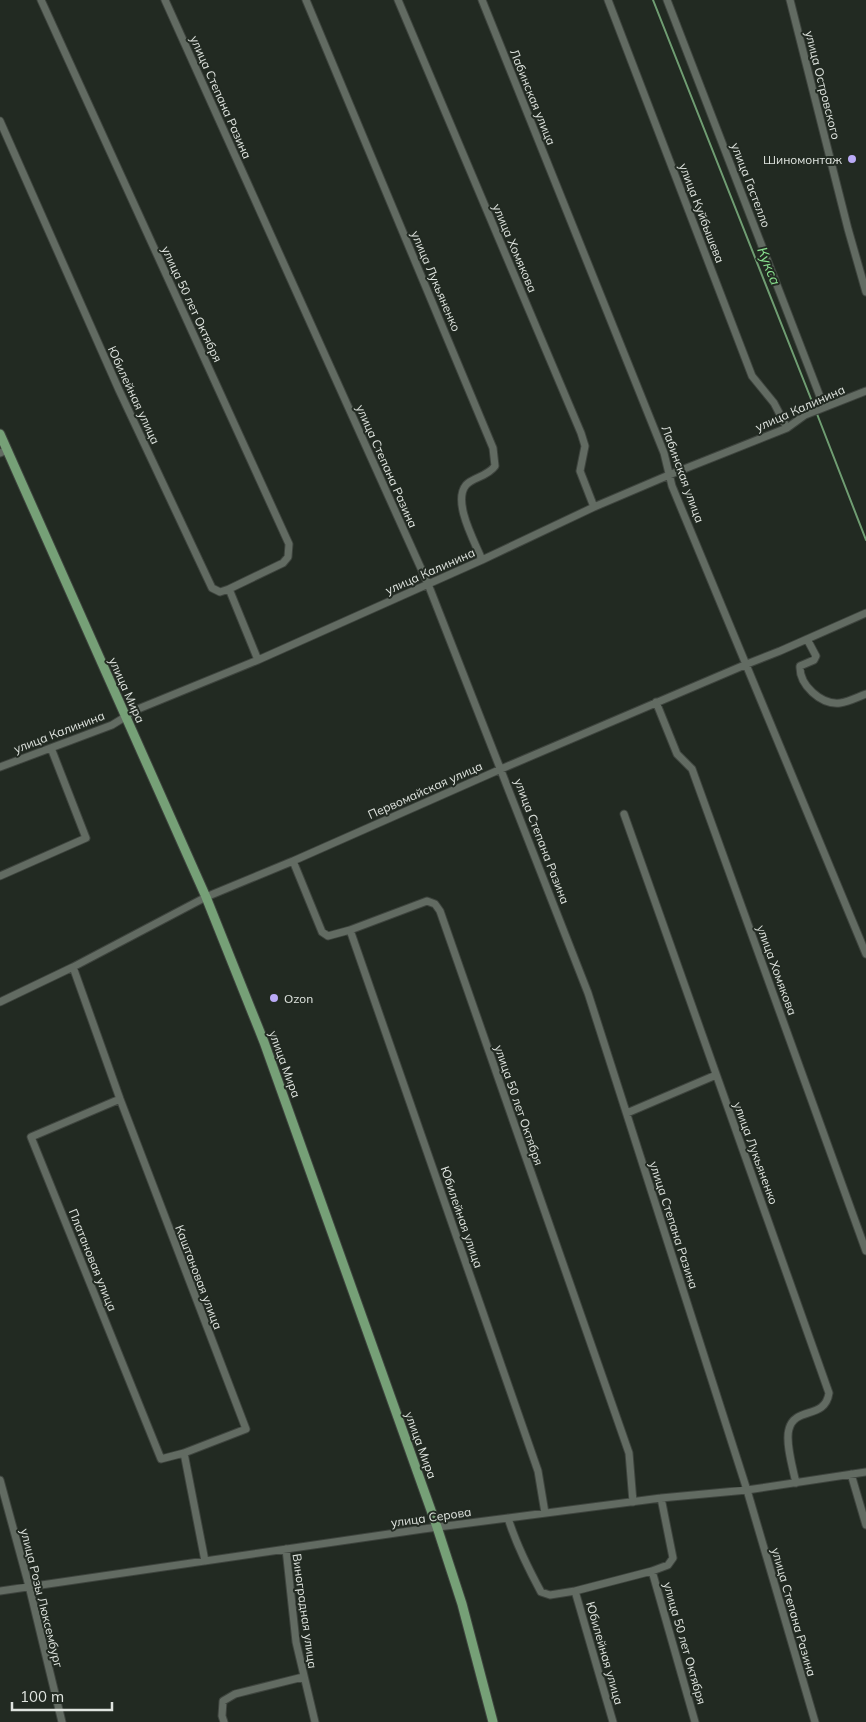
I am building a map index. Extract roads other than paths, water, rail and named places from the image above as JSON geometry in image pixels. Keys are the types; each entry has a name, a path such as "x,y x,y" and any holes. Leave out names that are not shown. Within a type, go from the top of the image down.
{"main road":[{"name":"улица Мира","path":"0,434 4,452 126,717 206,897 264,1042 437,1527 462,1604 493,1722"}],"street":[{"name":"улица 50 лет Октября","path":"41,0 289,544 288,557 283,563 229,589"},
{"name":"улица Степана Разина","path":"165,0 428,584 588,993 747,1490 815,1722"},
{"name":"улица Лукьяненко","path":"306,0 493,448 495,466 490,472 466,485 461,495 461,509 482,560"},
{"name":"улица Хомякова","path":"398,0 581,433 586,446 580,471 594,507"},
{"name":"Лабинская улица","path":"482,0 664,453 669,475 866,954"},
{"name":"улица Куйбышева","path":"608,0 752,376 774,403 787,428"},
{"name":"улица Гастелло","path":"667,0 822,408"},
{"name":"улица Островского","path":"790,0 845,219 866,292"},
{"name":"Юбилейная улица","path":"0,121 119,390 212,588 220,592 229,589"},
{"name":"улица Калинина","path":"0,767 112,725 138,709 258,660 482,560 594,507 787,428 805,415 866,391"},
{"path":"229,589 258,660"},
{"name":"Первомайская улица","path":"0,1002 206,897 866,613"},
{"path":"807,639 816,656 814,660 800,666 800,671 809,690 827,701 835,703 841,703 866,694"},
{"name":"улица Хомякова","path":"656,702 676,754 692,770 866,1251"},
{"path":"0,876 86,838 51,748"},
{"name":"улица Лукьяненко","path":"624,814 829,1393 828,1402 823,1408 806,1413 793,1420 789,1428 788,1438 796,1483"},
{"name":"улица 50 лет Октября","path":"293,861 322,932 328,936 350,930 427,901 435,904 440,911 629,1453 633,1502"},
{"name":"Юбилейная улица","path":"350,930 538,1471 545,1513"},
{"name":"Каштановая улица","path":"73,966 120,1099 246,1429 184,1453"},
{"path":"627,1113 716,1075"},
{"name":"Платановая улица","path":"120,1099 31,1137 161,1459 184,1453"},
{"path":"184,1453 205,1561"},
{"name":"улица Серова","path":"0,1591 437,1527 661,1498 747,1490 866,1472"},
{"path":"851,1474 866,1525"},
{"name":"улица Розы Люксембург","path":"0,1480 29,1586 62,1722"},
{"path":"508,1518 514,1539 541,1592 550,1595 575,1591 668,1565 673,1558 661,1498"},
{"name":"Виноградная улица","path":"286,1549 296,1642 315,1722"},
{"name":"улица 50 лет Октября","path":"652,1571 695,1722"},
{"name":"Юбилейная улица","path":"575,1591 612,1722"},
{"name":"Виноградная улица","path":"224,1722 222,1716 223,1701 235,1694 303,1677"}],"waterway":[{"name":"Кукса","path":"653,0 815,409"},
{"name":"Кукса","path":"817,414 866,540"}],"place":[{"name":"Шиномонтаж","path":"852,159"},
{"name":"Ozon","path":"274,998"}]}
